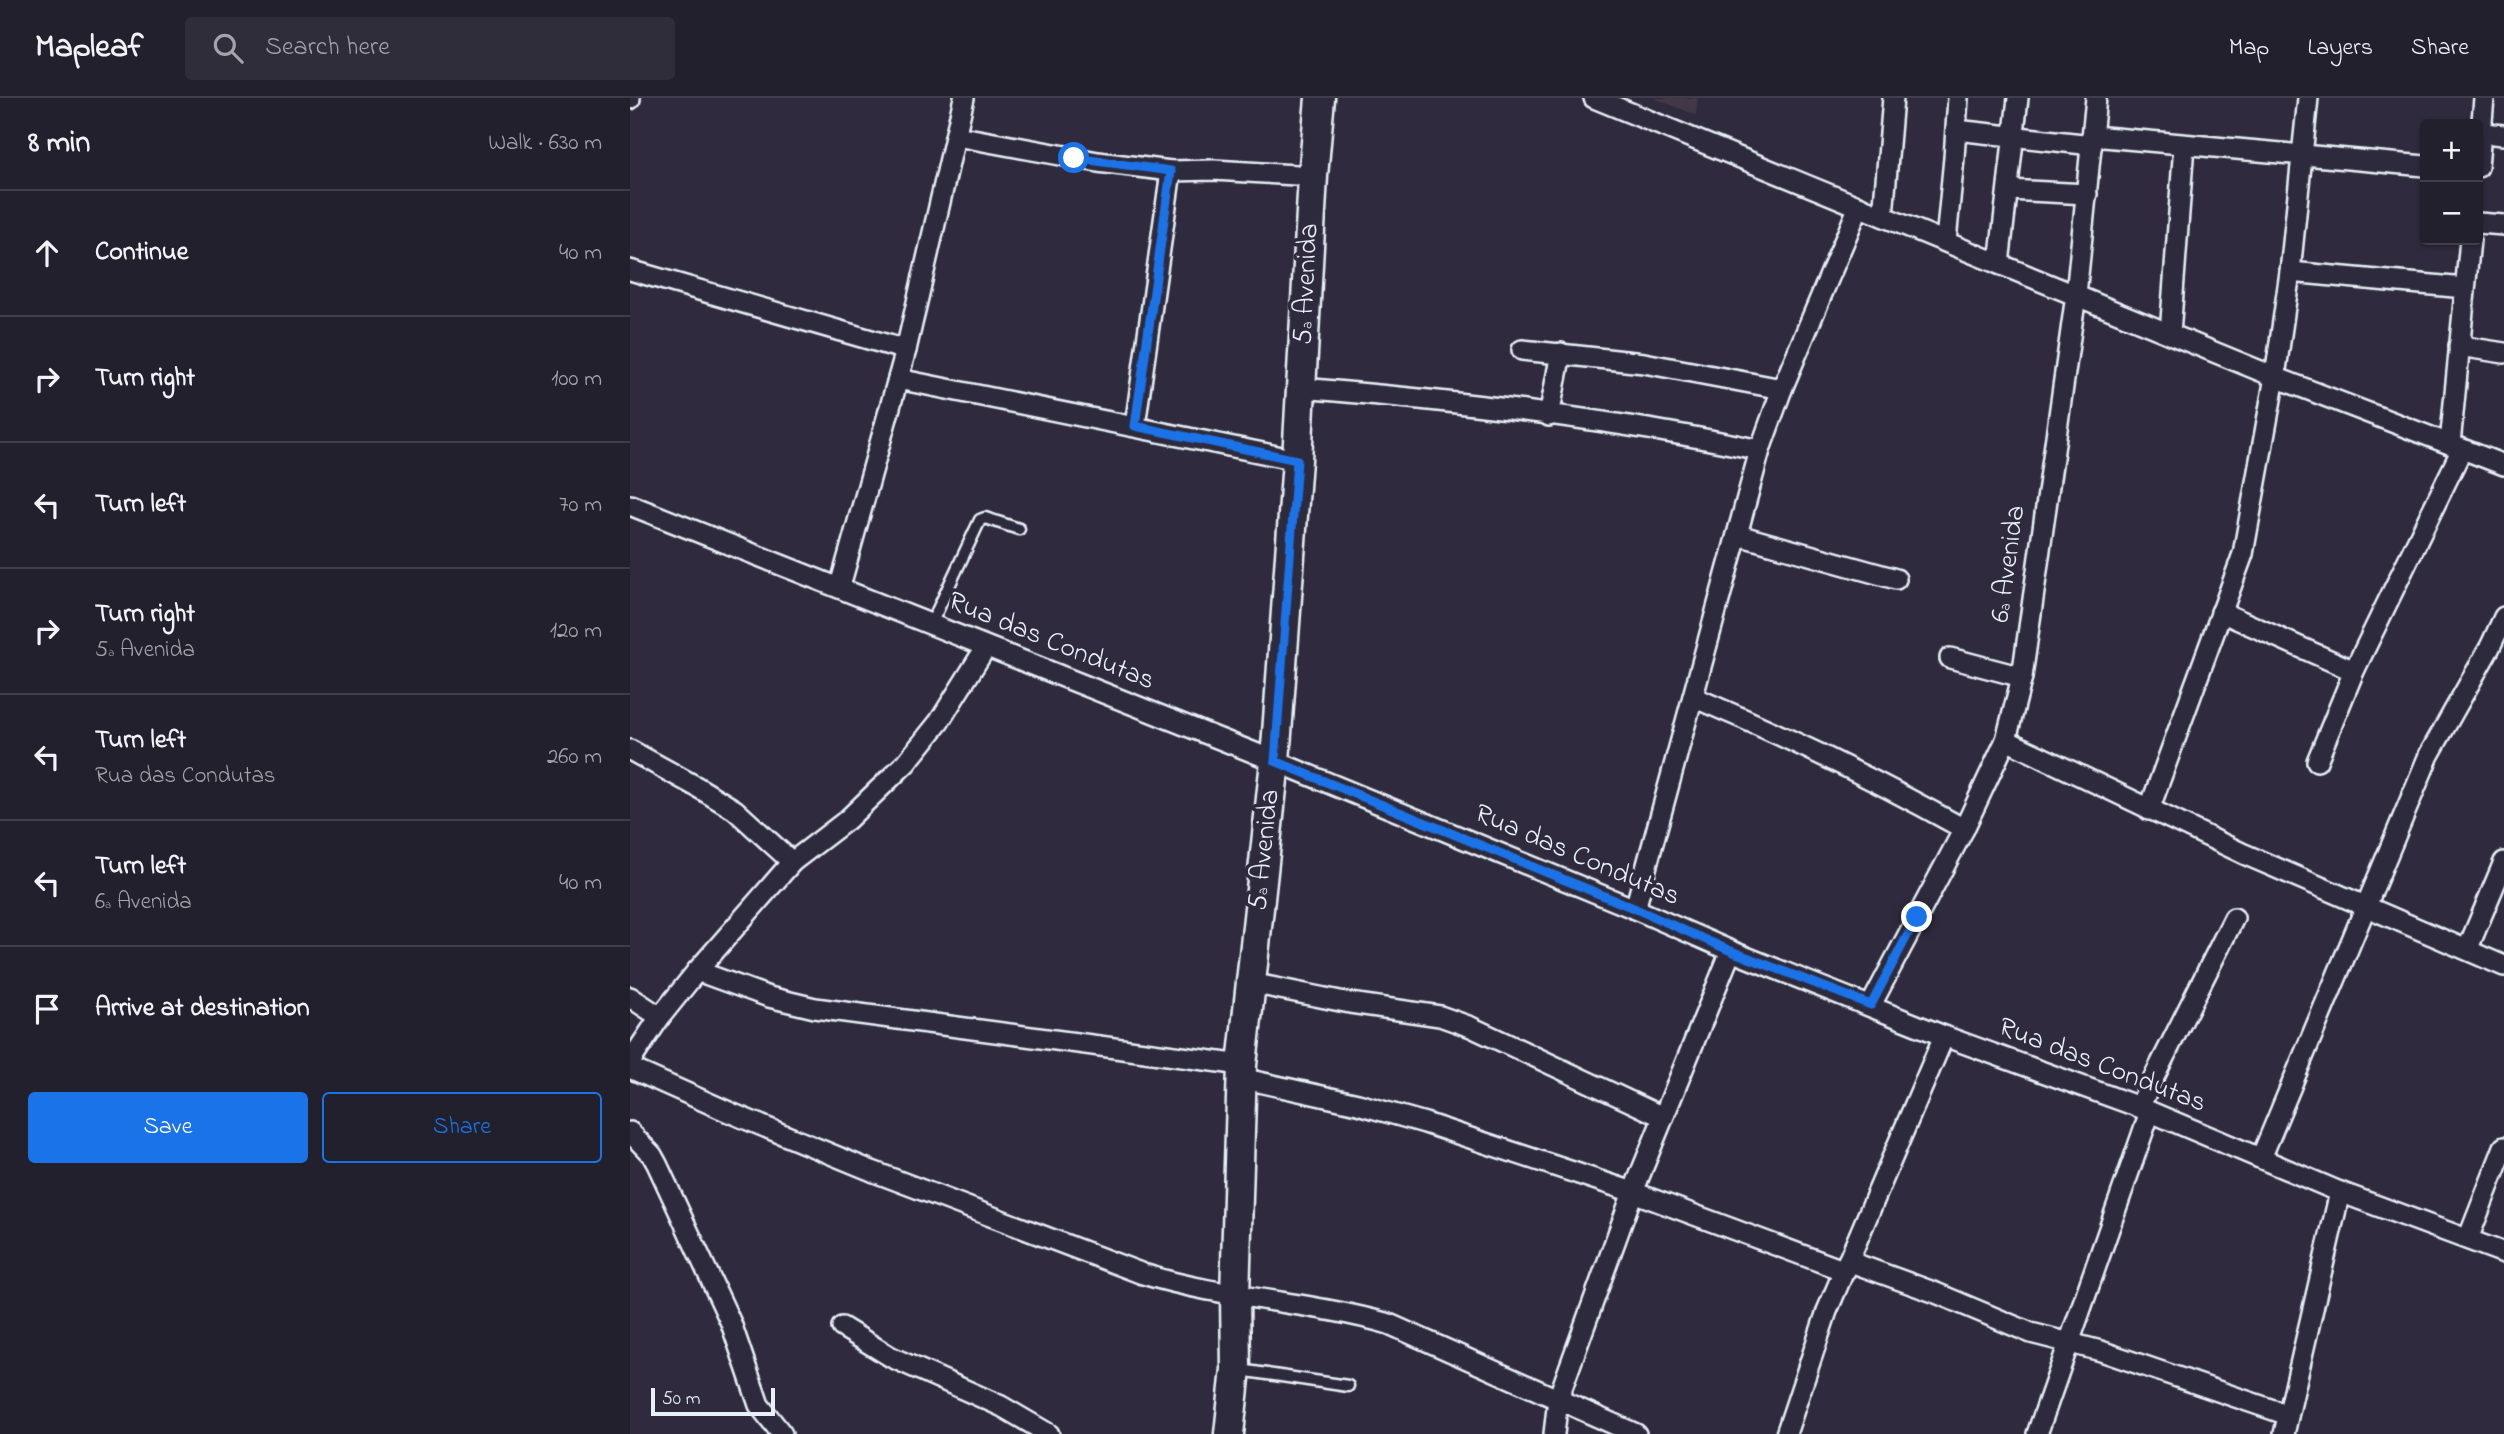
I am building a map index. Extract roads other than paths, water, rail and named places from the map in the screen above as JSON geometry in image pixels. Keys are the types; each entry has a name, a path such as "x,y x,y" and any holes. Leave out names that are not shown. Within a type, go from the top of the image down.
{"street":[{"path":"840,586 906,350 964,98"},
{"name":"5ª Avenida","path":"1229,1434 1236,1369 1235,1296 1242,1072 1275,761 1320,98"},
{"path":"1594,98 2274,377 2504,465"},
{"path":"1883,216 1893,98"},
{"path":"1946,241 1958,98"},
{"path":"2000,264 2018,98"},
{"name":"6ª Avenida","path":"1871,1005 1964,829 2006,740 2022,677 2077,295 2096,98"},
{"path":"2149,810 2243,554 2290,272 2308,98"},
{"path":"2483,119 2484,98"},
{"path":"1956,130 2013,138 2184,145 2420,166"},
{"path":"2483,133 2504,135"},
{"path":"956,136 1098,162 1171,171 1214,170 1313,176"},
{"path":"2170,334 2184,145"},
{"path":"1135,426 1171,171"},
{"path":"2008,190 2087,194"},
{"path":"1636,909 1760,450 1782,389 1859,206"},
{"path":"2483,223 2504,225"},
{"path":"2317,761 2354,671 2456,446 2459,346 2469,245"},
{"path":"630,270 906,350"},
{"path":"2290,272 2465,288"},
{"path":"2459,346 2504,354"},
{"path":"1522,350 1644,363 1782,389"},
{"path":"1549,415 1562,353"},
{"path":"898,379 1297,460"},
{"path":"1301,388 1454,402 1702,438 1760,450"},
{"name":"Rua das Condutas","path":"630,505 840,586 986,647 1275,761 1636,909 1731,951 1944,1036 2145,1109 2340,1192 2504,1253"},
{"path":"1738,535 1896,579"},
{"path":"2221,612 2354,671"},
{"path":"2261,1158 2429,755 2504,617"},
{"path":"630,1062 660,1017 696,971 792,862 847,820 906,763 939,722 986,647"},
{"path":"1950,658 2022,677"},
{"path":"1693,697 1766,727 1863,774 1964,829"},
{"path":"2006,740 2149,810 2364,907 2468,948 2504,966"},
{"path":"630,750 735,810 792,862"},
{"path":"2468,948 2504,862"},
{"path":"2037,1434 2145,1109 2234,918"},
{"path":"1554,1434 1558,1399 1633,1192 1731,951"},
{"path":"696,971 769,997 815,1008 1242,1072 1425,1123 1846,1266 1936,1293 2031,1333 2101,1352 2286,1424 2340,1192"},
{"path":"1251,983 1350,1003 1440,1016 1471,1027 1663,1117"},
{"path":"630,997 660,1017"},
{"path":"1786,1434 1827,1311 1944,1036"},
{"path":"630,1068 731,1113 1143,1274 1235,1296 1310,1306 1389,1324 1636,1434"},
{"path":"630,1132 657,1164 731,1323 759,1405 782,1434"},
{"path":"2468,1238 2504,1147"},
{"path":"842,1327 891,1357 1001,1406 1049,1434"}],"lane":[{"path":"931,624 980,520 985,519 1018,529"},
{"path":"1236,1369 1348,1386"}]}
